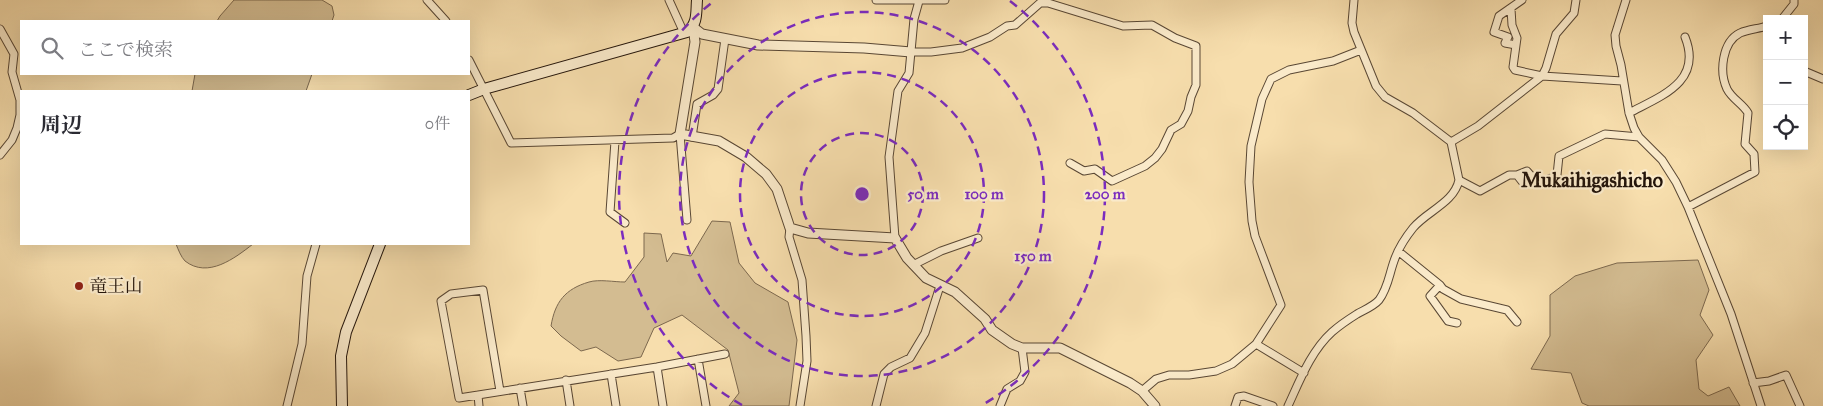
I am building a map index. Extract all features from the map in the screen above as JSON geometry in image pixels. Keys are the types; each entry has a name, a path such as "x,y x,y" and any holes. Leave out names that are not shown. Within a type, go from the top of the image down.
{"main road":[{"path":"470,95 689,30 696,21 697,0"},
{"path":"342,406 341,356 346,332 380,245"}],"street":[{"path":"427,0 445,20"},
{"path":"669,0 689,30 694,42 680,134 687,220"},
{"path":"876,0 945,0"},
{"path":"1288,406 1314,354 1333,331 1356,314 1377,303 1386,291 1402,242 1414,226 1450,197 1458,186 1459,180 1452,142 1413,113 1385,97 1376,86 1352,23 1354,0"},
{"path":"1516,45 1505,44 1508,37 1494,32 1499,16 1522,0"},
{"path":"1452,142 1478,126 1542,76 1556,34 1574,13 1576,0"},
{"path":"1626,0 1616,35 1616,46 1629,113 1639,137 1662,160 1676,182 1688,207 1731,314 1761,406"},
{"path":"1785,15 1794,4 1794,0"},
{"path":"919,1 914,19 909,73 898,91 890,157 895,238 907,258 926,278 954,292 985,319 992,330 1012,344 1022,348 1060,348 1130,383 1142,391 1155,406"},
{"path":"689,30 758,45 931,52 962,48 990,37 1007,26 1015,25 1040,3 1048,3 1124,26 1152,25 1175,38 1196,46 1196,85 1190,97 1188,112 1181,124 1171,130 1162,149 1155,158 1144,166 1112,181 1095,169 1084,171 1070,163"},
{"path":"1510,9 1512,25 1517,38 1513,67 1515,70 1542,76 1622,81"},
{"path":"1688,207 1755,172 1754,154 1745,144 1748,113 1728,92 1724,80 1724,60 1726,48 1739,34 1763,27"},
{"path":"0,29 14,54 12,72 20,100 20,115 18,128 12,140 0,155"},
{"path":"1629,113 1669,92 1680,82 1687,71 1689,60 1690,50 1685,38"},
{"path":"692,137 697,104 714,94 718,89 726,39"},
{"path":"1142,391 1156,379 1169,375 1189,375 1216,371 1232,364 1256,344 1281,304 1255,236 1252,221 1249,182 1251,146 1262,99 1271,79 1289,70 1333,61 1361,50"},
{"path":"470,62 511,143 673,138 680,134 718,141 746,156 766,174 777,189 790,228 789,237 802,280 807,361 800,406"},
{"path":"1808,73 1823,79"},
{"path":"1459,180 1480,190 1509,175 1517,176 1527,171 1532,177 1540,181 1549,180 1557,175 1559,156 1604,134 1639,137"},
{"path":"615,141 610,212 625,223"},
{"path":"1517,176 1524,184"},
{"path":"790,228 808,233 895,238"},
{"path":"913,265 941,251 978,238"},
{"path":"287,406 302,344 307,276 316,245"},
{"path":"1398,251 1443,289 1461,299 1507,310 1517,322"},
{"path":"1440,285 1430,296 1448,321 1457,323"},
{"path":"876,406 884,374 891,367 910,358 925,333 940,286"},
{"path":"500,391 483,290 451,294 441,301 459,398 657,367 725,354"},
{"path":"1256,344 1304,373"},
{"path":"1000,406 1007,389 1020,381 1024,372 1022,348"},
{"path":"698,359 706,406"},
{"path":"657,367 663,406"},
{"path":"611,374 616,406"},
{"path":"1753,383 1769,381 1786,375 1800,406"},
{"path":"566,380 570,406"},
{"path":"520,388 523,406"},
{"path":"478,395 479,406"},
{"path":"1236,406 1238,397 1244,396 1273,406"}],"shaded area":[{"path":"234,0 322,0 332,6 334,15 332,20 218,20"},
{"path":"195,75 312,75 306,90 192,90"},
{"path":"712,221 730,222 739,263 755,283 788,302 797,340 789,406 729,406 739,393 728,350 682,315 654,328 641,357 618,361 596,347 581,351 551,326 558,303 574,288 593,281 625,282 644,257 644,233 661,234 667,262 673,253 691,256"},
{"path":"176,245 252,245 230,260 212,267 194,266 185,261"},
{"path":"1698,260 1709,290 1700,315 1713,335 1696,360 1699,389 1708,396 1729,387 1740,406 1589,406 1582,403 1571,373 1531,369 1550,336 1550,295 1575,276 1617,263"}],"place":[{"name":"竜王山","path":"79,286"}],"district":[{"name":"Mukaihigashicho","path":"1592,180"}]}
